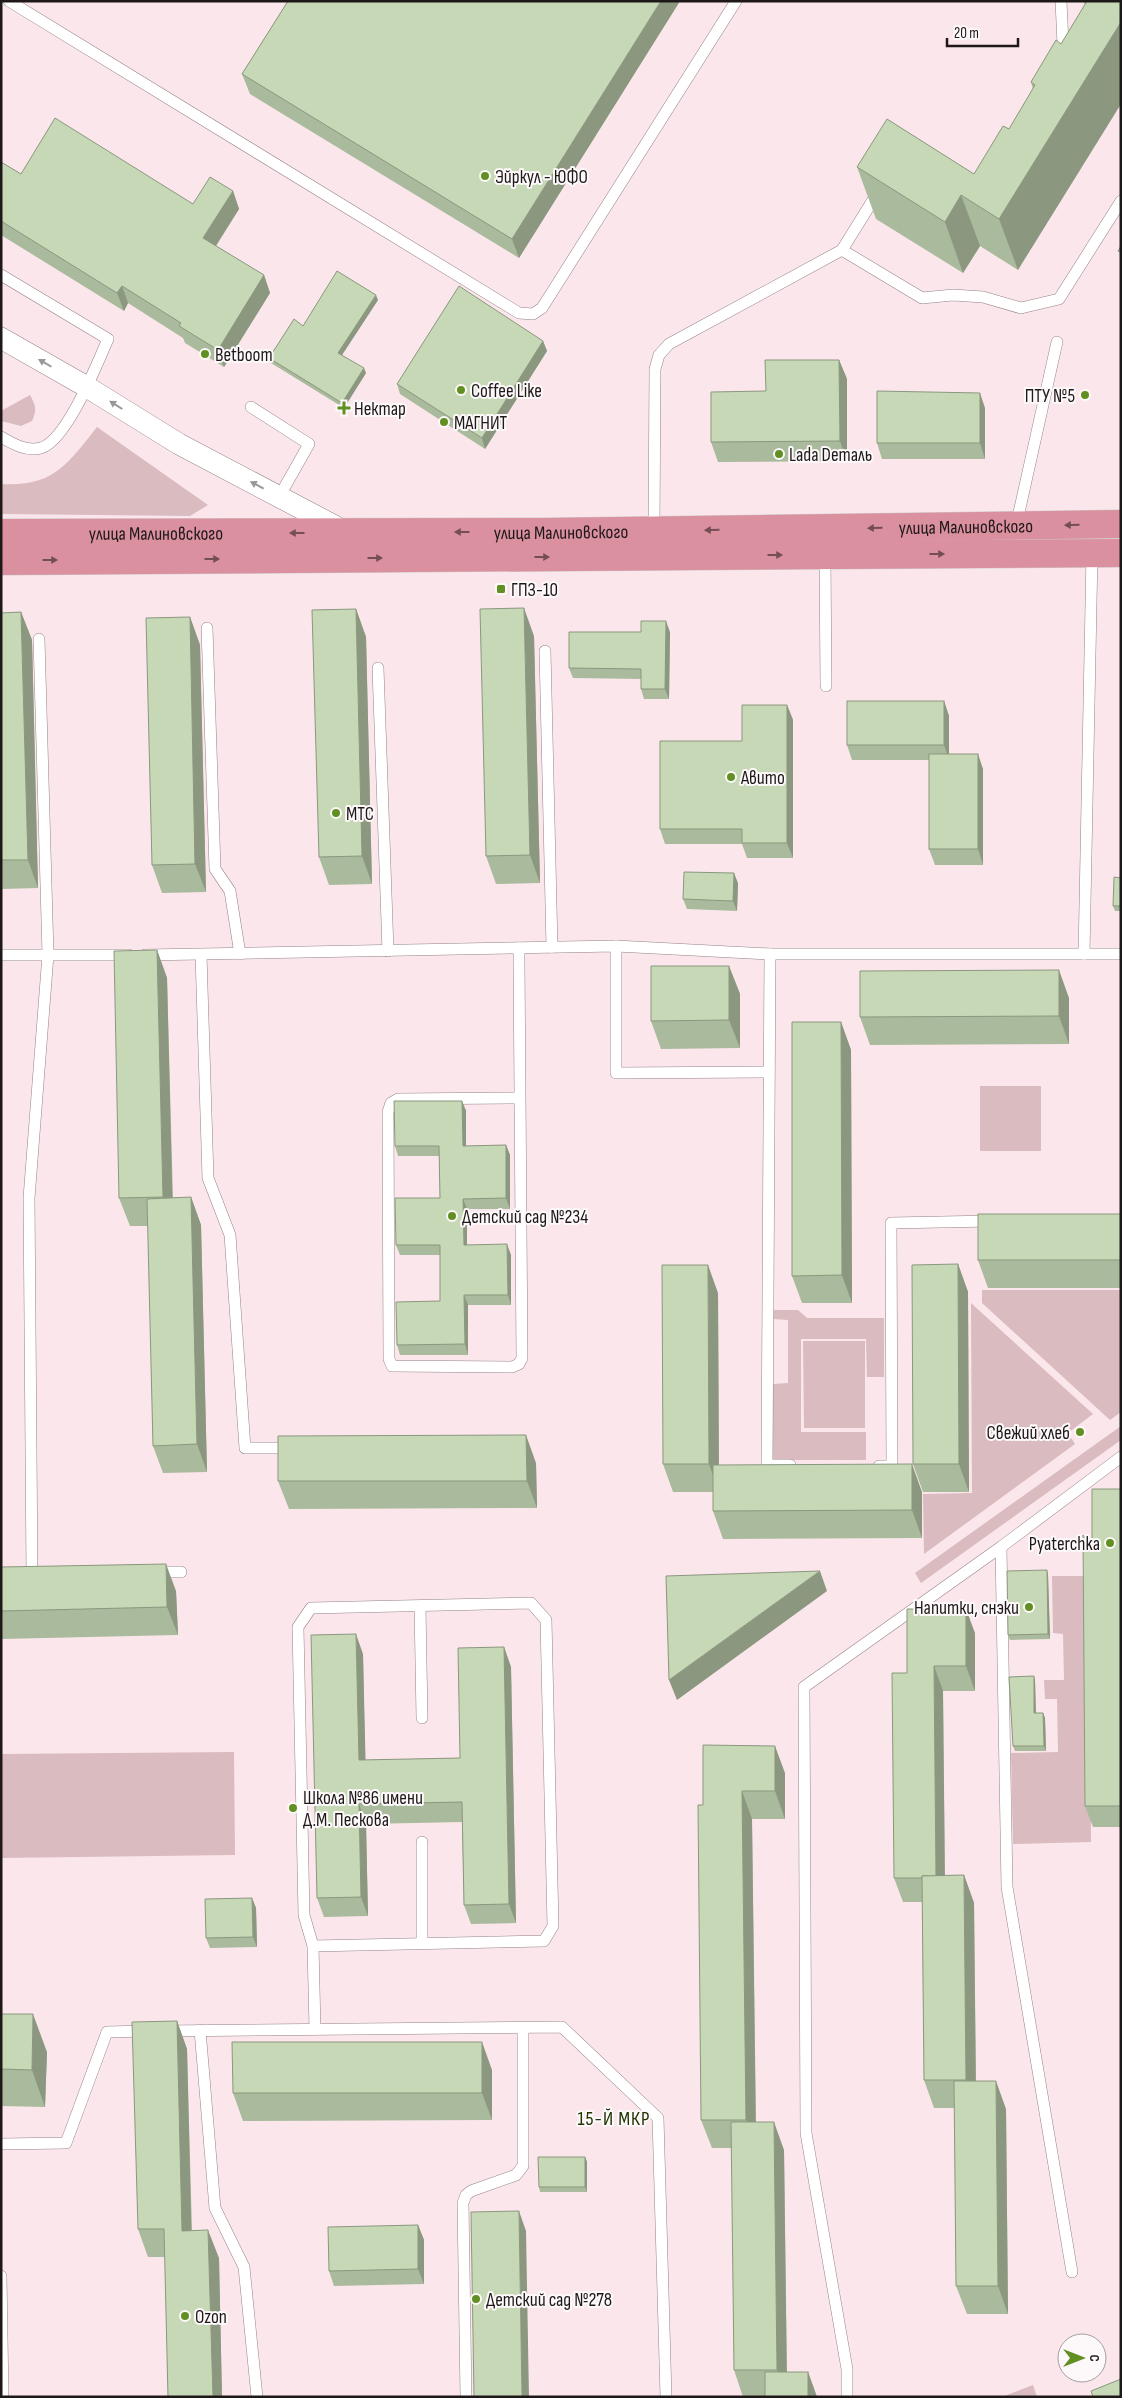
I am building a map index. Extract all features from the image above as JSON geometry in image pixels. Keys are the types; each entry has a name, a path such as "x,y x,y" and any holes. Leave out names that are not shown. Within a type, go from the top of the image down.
{"highway":[{"name":"улица Малиновского","path":"1,533 346,533 1121,524"},
{"name":"улица Малиновского","path":"1,560 1121,553"}],"street":[{"path":"1,338 87,387 179,444 346,533"}],"lane":[{"path":"9,1 519,313 532,314 542,308 736,1"},
{"path":"1054,59 1063,44 1061,1"},
{"path":"654,530 654,369 659,354 669,344 842,250 886,178"},
{"path":"842,250 922,298 953,295 983,297 1012,306 1030,307 1059,299 1121,202"},
{"path":"1,275 108,339 87,387 54,440 41,448 27,449 1,437"},
{"path":"1016,526 1057,342"},
{"path":"251,407 309,444 279,497"},
{"path":"1084,954 1092,554"},
{"path":"825,555 826,686"},
{"path":"207,628 215,869 230,891 240,954"},
{"path":"39,639 48,955 29,1198 32,1574 52,1574"},
{"path":"545,651 552,948"},
{"path":"378,668 388,951"},
{"path":"1,955 201,955 616,946 770,954 1121,954"},
{"path":"616,946 616,1073 769,1072"},
{"path":"519,948 522,1358 519,1364 503,1367 392,1366 389,1359 388,1122 388,1112 391,1103 398,1099 520,1098"},
{"path":"770,954 768,1465 806,1465"},
{"path":"201,955 208,1178 230,1235 245,1448 310,1448"},
{"path":"863,1466 892,1466 891,1223 1006,1221"},
{"path":"847,2397 846,2369 806,2132 804,1687 1001,1547 1121,1457"},
{"path":"1001,1547 1007,1887 1072,2272"},
{"path":"141,1572 181,1572"},
{"path":"313,1946 544,1940 553,1926 546,1620 531,1603 311,1608 298,1627 304,1915 313,1946 315,2029"},
{"path":"420,1606 422,1718"},
{"path":"422,1842 422,1943"},
{"path":"1,2144 66,2143 107,2032 562,2027 658,2118 666,2397"},
{"path":"466,2397 463,2202 466,2195 471,2191 516,2176 523,2166 523,2028"},
{"path":"200,2030 215,2208 244,2267 257,2397"},
{"path":"1,2276 3,2397"}],"shaded area":[{"path":"30,395 35,408 32,421 21,426 1,421 1,411"},
{"path":"97,427 208,505 190,516 1,514 1,484 34,482 57,471 77,452"},
{"path":"980,1086 1041,1086 1041,1151 980,1151"},
{"path":"982,1290 1121,1290 1121,1412 1110,1420 982,1303"},
{"path":"971,1303 1093,1414 1068,1433 1075,1444 924,1554 923,1494 972,1493"},
{"path":"773,1310 798,1310 807,1318 884,1318 884,1377 867,1377 866,1339 801,1339 801,1432 866,1432 866,1460 773,1460 773,1384 788,1383 788,1320 773,1319"},
{"path":"803,1341 865,1341 865,1428 804,1428"},
{"path":"1121,1426 1121,1440 921,1583 915,1573"},
{"path":"1052,1576 1089,1576 1091,1842 1013,1844 1011,1753 1058,1752 1057,1699 1045,1699 1044,1680 1064,1680 1063,1634 1053,1633"},
{"path":"234,1752 235,1855 1,1858 1,1754"},
{"path":"1033,2385 1037,2397 1002,2397"}],"building":[{"path":"288,1 661,1 512,239 242,74"},
{"path":"1087,1 1121,1 1121,22 999,219 961,195 945,222 857,167 887,119 974,174 1003,126 1009,129 1035,85 1031,82 1056,40 1061,44"},
{"path":"55,118 193,204 210,177 233,191 203,238 264,275 218,350 179,326 181,323 122,286 117,293 1,221 1,162 21,174"},
{"path":"337,271 376,295 338,353 364,368 342,403 269,358 294,319 303,326"},
{"path":"459,286 543,341 482,438 397,384"},
{"path":"765,360 839,360 840,441 711,442 711,392 766,391"},
{"path":"877,391 980,393 980,443 877,443"},
{"path":"524,608 530,855 486,856 480,609"},
{"path":"356,609 362,856 319,857 312,610"},
{"path":"21,612 28,860 1,860 1,613"},
{"path":"190,617 195,864 152,865 146,618"},
{"path":"641,621 666,621 665,689 641,689 641,669 569,668 569,632 641,632"},
{"path":"847,701 944,701 944,745 847,745"},
{"path":"742,705 787,705 787,843 742,843 742,829 660,829 660,741 742,741"},
{"path":"929,754 978,754 978,849 929,849"},
{"path":"684,872 734,873 733,901 683,899"},
{"path":"1114,877 1121,878 1121,906 1113,906"},
{"path":"157,950 163,1197 119,1198 114,951"},
{"path":"651,966 729,966 729,1020 651,1021"},
{"path":"1059,970 1059,1016 860,1017 860,971"},
{"path":"792,1022 841,1022 842,1275 792,1276"},
{"path":"394,1101 462,1101 463,1146 506,1145 506,1198 463,1199 464,1245 507,1244 508,1295 464,1295 465,1344 397,1345 396,1302 440,1301 440,1245 396,1245 395,1198 440,1198 439,1146 395,1146"},
{"path":"191,1197 197,1444 153,1446 147,1199"},
{"path":"978,1214 1121,1214 1121,1260 978,1260"},
{"path":"958,1264 959,1464 913,1464 912,1265"},
{"path":"662,1265 708,1265 709,1464 663,1464"},
{"path":"526,1435 527,1481 278,1481 278,1436"},
{"path":"912,1464 912,1510 713,1511 713,1465"},
{"path":"1092,1489 1121,1489 1121,1806 1085,1806 1083,1535 1092,1548"},
{"path":"166,1564 167,1607 1,1611 1,1567"},
{"name":"Напитки, снэки","path":"1047,1570 1048,1634 1008,1635 1007,1571"},
{"path":"820,1571 669,1680 666,1576"},
{"path":"907,1609 966,1609 966,1666 934,1666 936,1876 922,1876 922,1878 894,1878 892,1673 907,1673"},
{"path":"356,1634 359,1760 460,1758 458,1648 504,1647 509,1904 464,1905 462,1802 359,1804 361,1897 317,1898 311,1635"},
{"path":"1034,1676 1034,1713 1043,1713 1044,1746 1013,1746 1009,1677"},
{"path":"703,1745 775,1746 775,1791 742,1791 746,2120 701,2120 698,1805 703,1805"},
{"path":"964,1875 966,2080 924,2080 922,1876"},
{"path":"252,1898 253,1937 206,1938 205,1899"},
{"path":"1,2014 33,2014 32,2070 1,2069"},
{"path":"177,2021 182,2231 208,2230 213,2397 168,2397 164,2229 138,2229 132,2022"},
{"path":"232,2042 482,2042 482,2093 233,2093"},
{"path":"954,2081 996,2081 998,2286 956,2286"},
{"path":"731,2122 774,2122 777,2370 734,2370"},
{"path":"538,2157 585,2157 585,2187 539,2187"},
{"path":"519,2211 522,2397 474,2397 471,2212"},
{"path":"418,2225 418,2269 329,2271 328,2227"},
{"path":"765,2372 808,2372 808,2397 765,2397"},
{"path":"1121,2379 1121,2397 1093,2397 1091,2391"}],"place":[{"name":"Эйркул - ЮФО","path":"485,176"},
{"name":"Betboom","path":"205,354"},
{"name":"Coffee Like","path":"461,390"},
{"name":"ПТУ №5","path":"1085,395"},
{"name":"Нектар","path":"344,408"},
{"name":"МАГНИТ","path":"444,422"},
{"name":"Lada Dеталь","path":"779,454"},
{"name":"ГПЗ-10","path":"501,589"},
{"name":"Авито","path":"731,777"},
{"name":"МТС","path":"336,813"},
{"name":"Детский сад №234","path":"452,1216"},
{"name":"Свежий хлеб","path":"1080,1432"},
{"name":"Pyaterchka","path":"1110,1543"},
{"name":"Напитки, снэки","path":"1029,1607"},
{"name":"Школа №86 имени Д.М. Пескова","path":"293,1808"},
{"name":"Детский сад №278","path":"476,2299"},
{"name":"Ozon","path":"185,2316"}],"district":[{"name":"15-Й МКР","path":"614,2118"}]}
